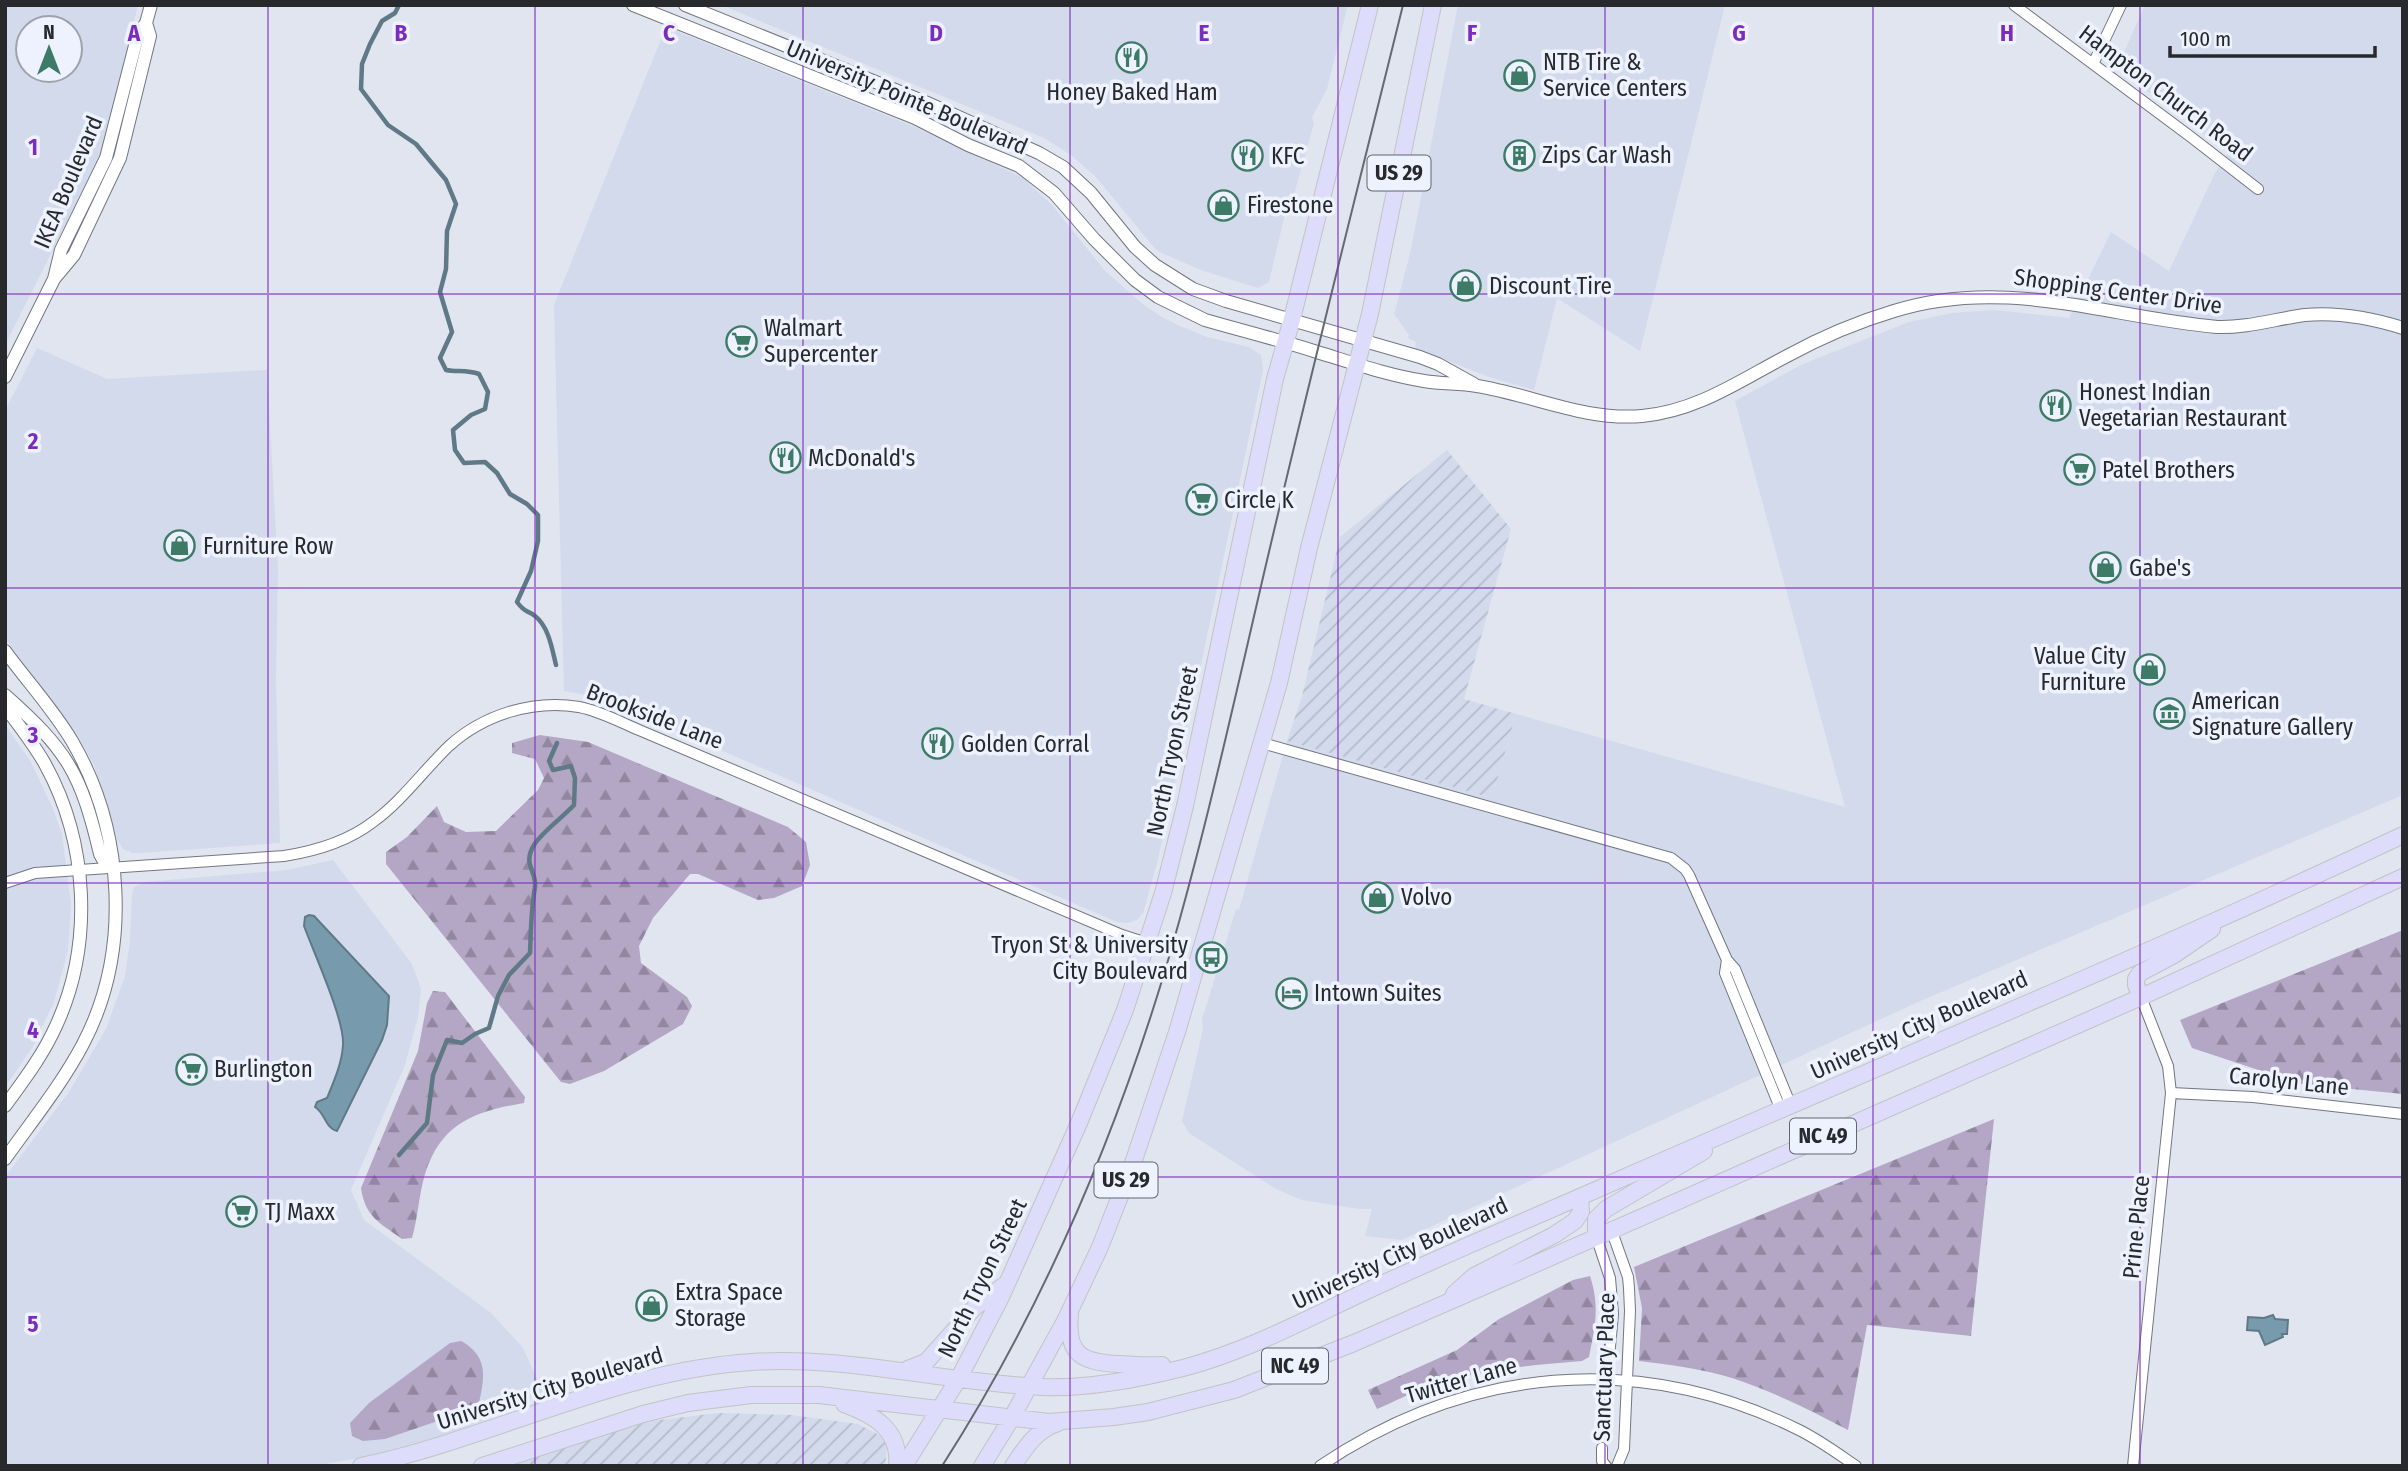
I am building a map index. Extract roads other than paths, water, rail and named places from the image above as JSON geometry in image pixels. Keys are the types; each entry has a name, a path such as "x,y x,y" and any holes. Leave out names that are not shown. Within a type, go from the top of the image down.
{"main road":[{"name":"North Tryon Street","path":"904,1466 959,1378 1008,1283 1095,1087 1125,1010 1163,893 1185,806 1275,379 1370,5"},
{"name":"US 29","path":"1028,1386 1072,1306 1100,1247 1142,1138 1177,1032 1262,743 1357,366 1433,5"},
{"name":"University City Boulevard","path":"361,1466 436,1447 596,1392 683,1371 742,1362 801,1360 1028,1386 1066,1387 1162,1373 1196,1364 1286,1331 1433,1260 1786,1108 2403,835"},
{"name":"NC 49","path":"1011,1419 1065,1421 1148,1412 1234,1390 1354,1343 2141,997 2403,877"},
{"path":"2141,997 2136,985 2140,973 2174,955 2246,906"},
{"path":"1595,1236 1596,1219 1606,1209 1696,1157 1736,1128"},
{"path":"1445,1303 1474,1276 1554,1235 1575,1221 1581,1212 1580,1197"},
{"path":"902,1370 918,1367 926,1362 975,1307 1008,1283"},
{"path":"1072,1306 1069,1328 1072,1343 1080,1355 1089,1361 1150,1366 1196,1364"},
{"path":"982,1466 1028,1386"},
{"path":"482,1466 611,1423 688,1403 751,1395 819,1395 1011,1419"},
{"path":"819,1395 861,1410 884,1426 894,1440 898,1454 897,1466"},
{"name":"NC 49","path":"1013,1466 1034,1437 1050,1426 1065,1421"}],"street":[{"name":"IKEA Boulevard","path":"5,377 54,279 74,255 120,158 150,36 146,23 151,5"},
{"name":"University Pointe Boulevard","path":"633,5 915,118 968,145 1019,166 1044,183 1127,272 1158,297 1205,320 1323,354"},
{"name":"University Pointe Boulevard","path":"685,5 929,104 1039,153 1063,167 1091,193 1135,247 1166,273 1212,297 1328,330"},
{"name":"Hampton Church Road","path":"2014,5 2258,189"},
{"path":"2093,64 2121,5"},
{"name":"Shopping Center Drive","path":"1323,354 1357,366 1425,381 1476,386 1599,416 1629,417 1686,407 1726,391 1807,345 1869,320 1929,302 1964,296 2030,297 2217,327 2317,314 2354,317 2403,328"},
{"name":"Shopping Center Drive","path":"1328,330 1429,360 1476,386"},
{"path":"5,651 64,729 80,755 102,810 114,868 116,919 106,978 84,1043 5,1159"},
{"path":"5,695 53,740 68,761 82,790 102,859 114,868"},
{"name":"Brookside Lane","path":"5,883 28,875 284,856 328,846 361,831 379,818 449,746 481,724 520,709 545,705 568,706 588,709 1112,931 1147,943"},
{"path":"5,707 36,750 55,785 71,826 78,870 81,925 76,965 67,997 44,1049 5,1107"},
{"path":"1262,743 1671,858 1680,864 1689,875 1727,960 1735,969 1786,1108"},
{"name":"Prine Place","path":"2133,1466 2171,1093 2168,1066 2141,997"},
{"name":"Carolyn Lane","path":"2171,1093 2253,1097 2403,1114"},
{"name":"Sanctuary Place","path":"1611,1229 1628,1277 1630,1311 1624,1450 1616,1466"},
{"name":"Sanctuary Place","path":"1595,1236 1612,1293 1613,1314 1602,1434"},
{"name":"Twitter Lane","path":"1320,1466 1401,1419 1447,1402 1521,1383 1582,1378 1672,1386 1737,1403 1800,1430 1856,1466"},
{"name":"Sanctuary Place","path":"1602,1448 1602,1461 1606,1466"}],"waterway":[{"path":"399,5 395,13 382,21 370,44 362,64 361,89 388,125 416,144 446,180 456,204 447,231 446,269 440,292 452,332 440,358 446,370 479,374 488,392 485,409 471,415 453,430 455,450 464,463 485,462 497,473 510,494 527,504 538,515 538,541 531,571 517,602 544,626 556,665"},
{"path":"399,1155 427,1123 433,1075 447,1040 462,1043 489,1028 498,996 509,975 530,953 535,881 529,858 542,835 574,805 575,778 571,766 553,770 549,761 557,743"}],"tram line":[{"path":"942,1466 1010,1349 1070,1228 1144,1038 1190,881 1214,787 1293,450 1403,5"}],"place":[{"name":"Honey Baked Ham","path":"1132,58"},
{"name":"NTB Tire & Service Centers","path":"1520,75"},
{"name":"Zips Car Wash","path":"1519,155"},
{"name":"KFC","path":"1248,156"},
{"name":"Firestone","path":"1224,205"},
{"name":"Discount Tire","path":"1466,286"},
{"name":"Walmart Supercenter","path":"741,341"},
{"name":"Honest Indian Vegetarian Restaurant","path":"2056,405"},
{"name":"McDonald's","path":"785,458"},
{"name":"Patel Brothers","path":"2079,470"},
{"name":"Circle K","path":"1201,500"},
{"name":"Furniture Row","path":"180,546"},
{"name":"Gabe's","path":"2106,568"},
{"name":"Value City Furniture","path":"2149,669"},
{"name":"American Signature Gallery","path":"2169,714"},
{"name":"Golden Corral","path":"938,744"},
{"name":"Volvo","path":"1378,897"},
{"name":"Tryon St & University City Boulevard","path":"1211,958"},
{"name":"Intown Suites","path":"1291,993"},
{"name":"Burlington","path":"191,1069"},
{"name":"TJ Maxx","path":"242,1212"},
{"name":"Extra Space Storage","path":"652,1305"}]}
